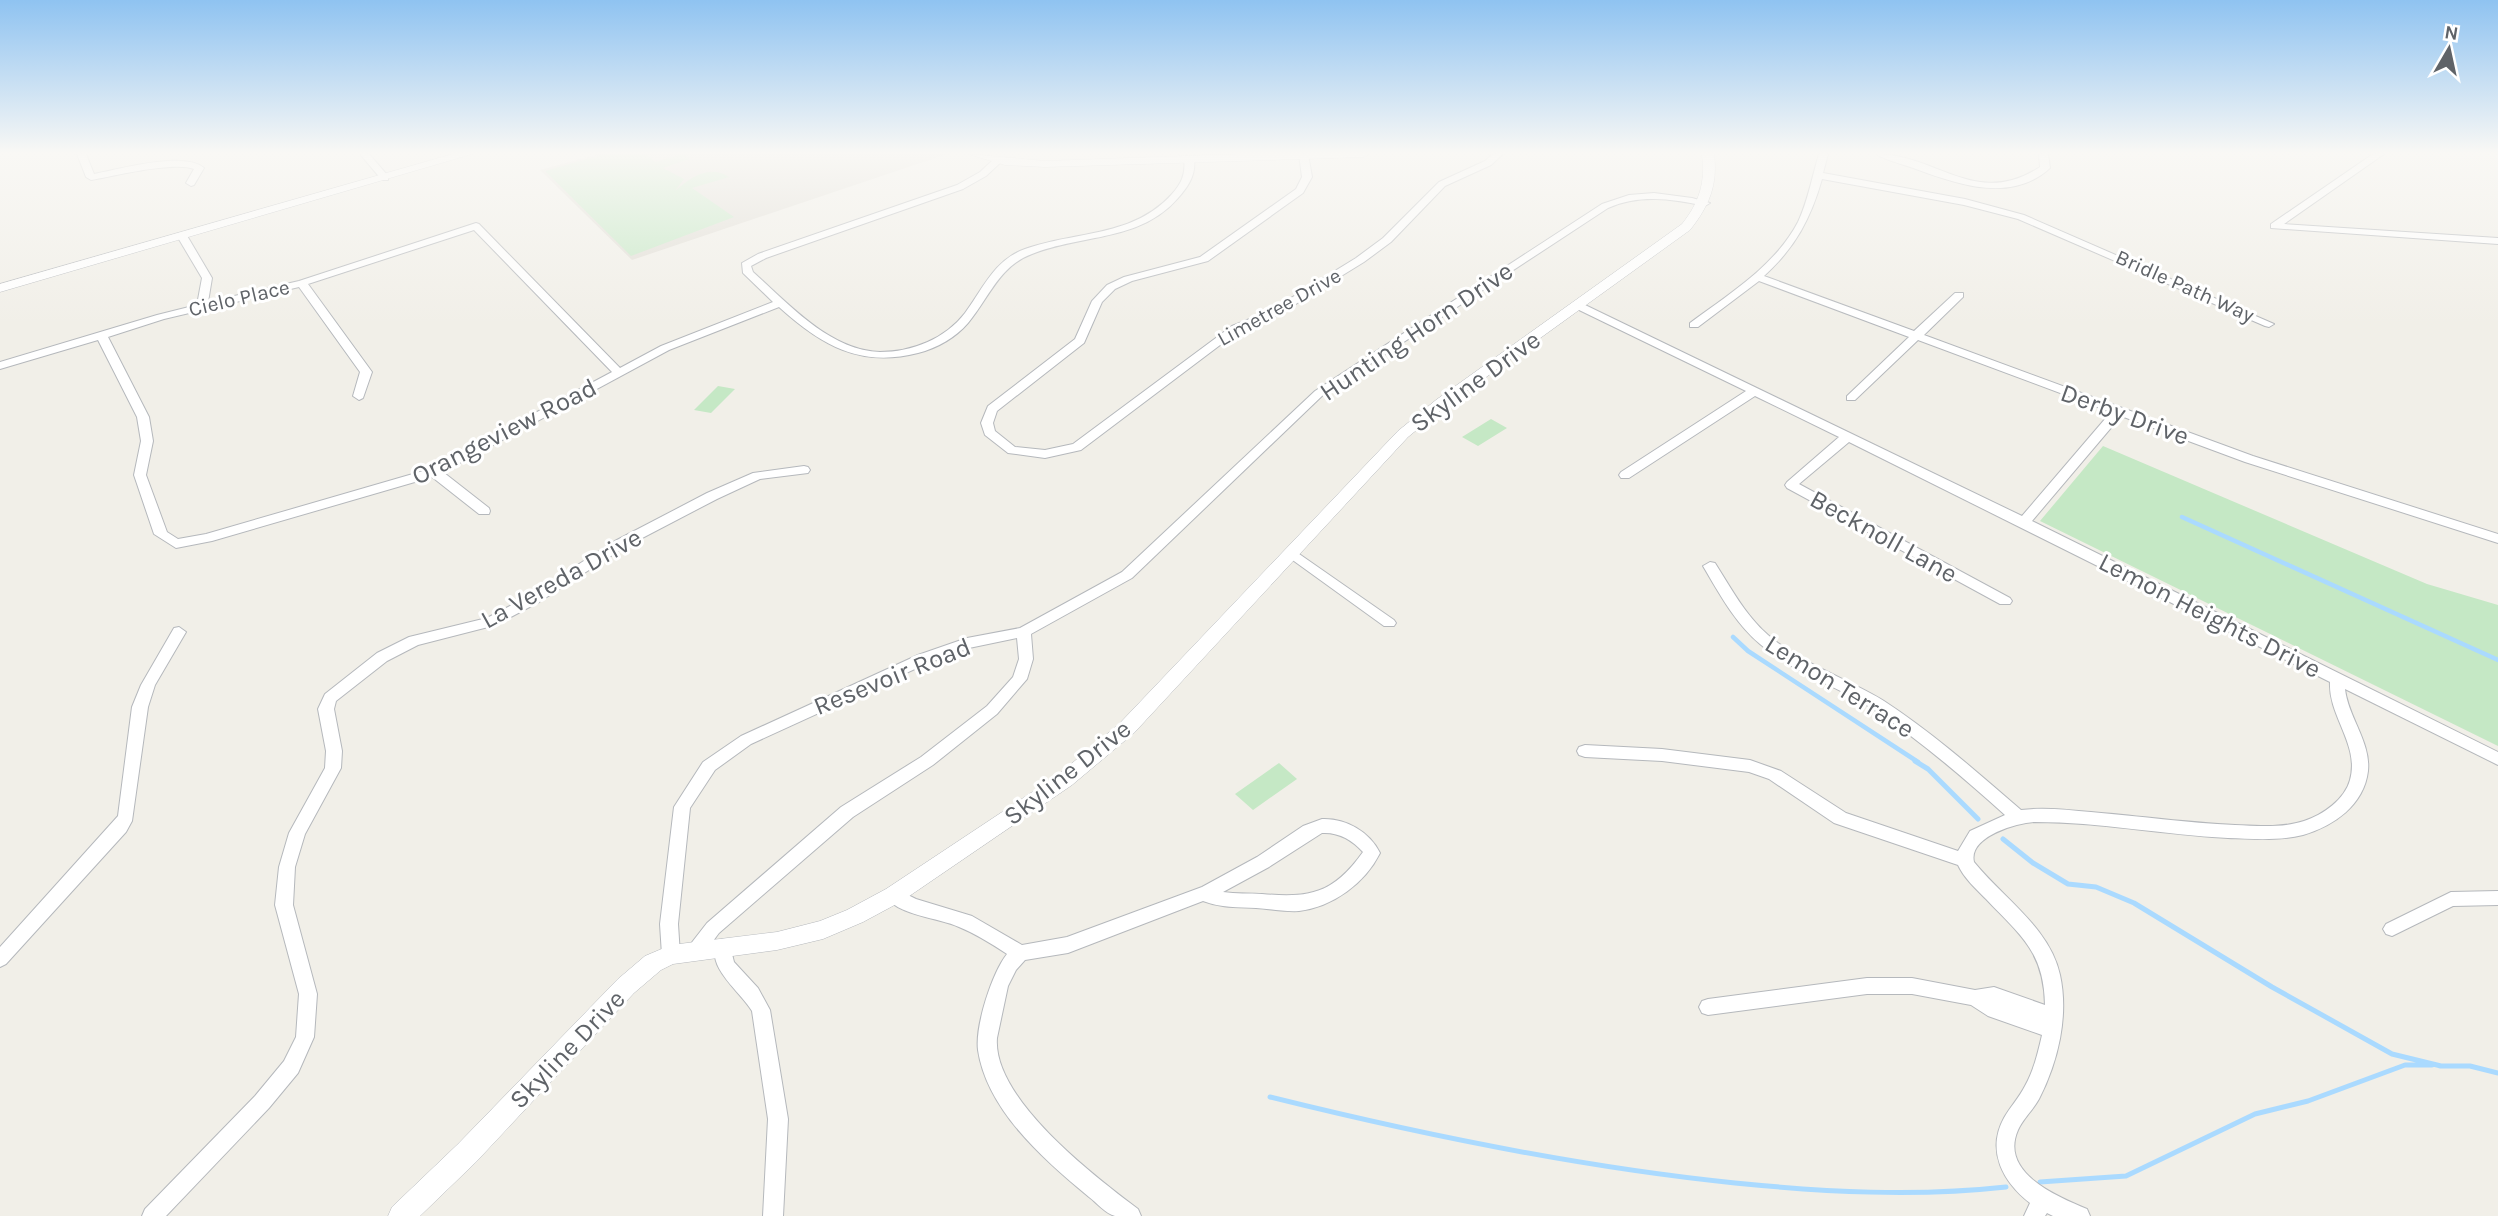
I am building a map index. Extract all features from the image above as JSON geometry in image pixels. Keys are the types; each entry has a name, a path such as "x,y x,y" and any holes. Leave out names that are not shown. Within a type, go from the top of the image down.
{"street":[{"path":"0,288 270,211"},
{"path":"892,211 762,256 746,265 748,273 832,342 852,352 895,354 931,344 962,324 991,279 1014,258 1055,243 1130,228 1165,211"},
{"name":"Limetree Drive","path":"1273,211 1214,254 1191,264 1128,279 1102,294 1080,341 992,410 987,423 989,432 1012,450 1057,452 1077,447 1236,328 1274,313 1360,260 1387,240 1416,211"},
{"name":"Hunting Horn Drive","path":"1024,632 1127,575 1329,386 1598,211"},
{"name":"Skyline Drive","path":"401,1216 467,1153 626,986 653,963 671,954 777,941 823,930 894,895 1088,762 1127,728 1403,434 1441,403 1668,243 1699,211"},
{"path":"1694,325 1757,277 1786,249 1798,230 1805,211"},
{"name":"Bridle Path Way","path":"2001,211 2078,239 2269,324"},
{"path":"2296,211 2274,226 2498,241"},
{"name":"Cielo Place","path":"0,366 202,306 302,283 476,226 618,372"},
{"path":"182,236 207,278 202,306"},
{"name":"Derby Drive","path":"1757,277 2119,412 2300,476 2498,539"},
{"path":"302,283 366,372 359,396"},
{"path":"1851,398 1959,295"},
{"name":"Orangeview Road","path":"102,336 143,417 147,441 140,475 161,534 176,544 220,535 434,472 683,339 782,302"},
{"name":"Lemon Heights Drive","path":"1579,306 2024,522 2338,679 2337,694 2351,728 2360,761 2359,779 2343,806 2314,824 2296,830 2251,831 2068,817 2018,817 1975,836 1964,860"},
{"path":"1625,475 1754,391"},
{"path":"2024,522 2119,412"},
{"name":"Becknoll Lane","path":"1847,438 1791,485 2005,601"},
{"name":"La Vereda Drive","path":"152,1216 262,1102 291,1067 305,1037 308,994 284,905 287,867 297,834 333,768 334,751 326,709 330,698 382,657 414,641 491,622 534,599 620,544 712,496 757,476 804,470"},
{"path":"434,472 484,511"},
{"path":"1292,553 1389,623"},
{"name":"Lemon Terrace","path":"1710,566 1734,607 1756,633 1776,649 1857,692 1950,757 2018,817"},
{"path":"0,959 120,827 126,816 141,707 149,685 179,632"},
{"path":"695,950 713,928 847,811 927,761 992,710 1020,679 1026,659 1024,632"},
{"name":"Resevoir Road","path":"671,954 669,924 682,807 709,766 725,752 758,734 923,659 967,643 1024,632"},
{"path":"2338,679 2498,759"},
{"path":"1586,751 1662,755 1750,766 1792,785 1840,818 1964,860 1969,872 1998,897 2027,931 2046,959 2053,992 2046,1056 2032,1092 2008,1130 2006,1143 2013,1170 2038,1208 2080,1216"},
{"path":"1131,1216 1093,1189 1046,1144 1008,1098 991,1065 987,1047 995,998 1007,964 1020,953 1069,945 1203,894 1326,825 1361,838 1369,845 1372,853 1359,872 1337,891 1306,903 1235,901 1213,899 1203,894"},
{"path":"894,895 907,905 946,914 986,931 1020,953"},
{"path":"2392,929 2451,899 2498,898"},
{"path":"723,947 726,965 752,994 761,1010 778,1119 772,1216"},
{"path":"1708,1007 1867,986 1912,986 1975,998 1994,1010 2051,1023"}],"shaded area":[{"path":"582,211 778,211 632,260"}],"green space":[{"path":"585,211 725,211 734,217 631,256"},
{"path":"718,386 735,389 711,413 694,410"},
{"path":"1491,419 1507,428 1478,446 1462,437"},
{"path":"2103,446 2427,584 2498,605 2498,746 2040,521"},
{"path":"1279,763 1297,779 1253,810 1235,794"}],"waterway":[{"path":"2182,517 2498,660"},
{"path":"1733,637 1748,651 1918,762"},
{"path":"1915,761 1928,769 1978,819"},
{"path":"2003,839 2033,863 2068,884 2096,887 2134,903 2272,987 2392,1054 2441,1066"},
{"path":"2040,1182 2126,1176 2255,1114 2308,1101 2405,1065 2432,1065"},
{"path":"2441,1066 2470,1066 2498,1073"},
{"path":"1270,1097 1501,1148 1676,1176 1837,1191 1938,1192 2006,1187"}]}
